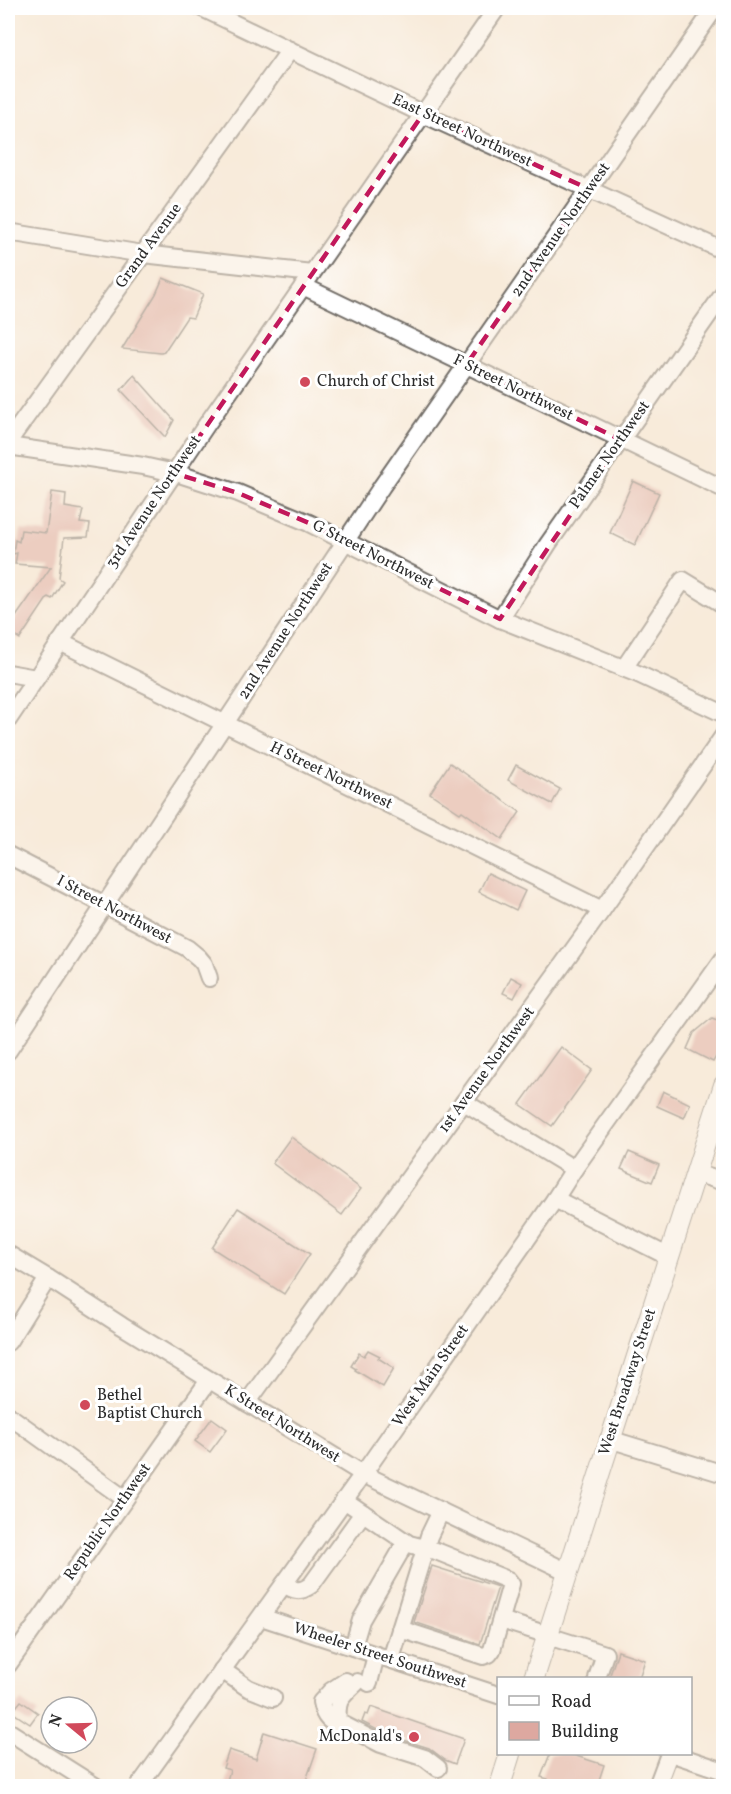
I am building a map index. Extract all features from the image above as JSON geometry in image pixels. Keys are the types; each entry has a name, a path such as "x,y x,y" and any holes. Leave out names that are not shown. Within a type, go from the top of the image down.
{"main road":[{"name":"West Broadway Street","path":"534,1677 723,1085"},
{"path":"500,1786 510,1755"}],"street":[{"name":"East Street Northwest","path":"202,8 423,114 723,251"},
{"name":"3rd Avenue Northwest","path":"8,720 174,473 497,8"},
{"path":"715,8 723,12"},
{"name":"2nd Avenue Northwest","path":"8,1051 345,541 715,8"},
{"name":"Grand Avenue","path":"8,444 290,50"},
{"name":"F Street Northwest","path":"8,232 308,279 466,365 723,489"},
{"name":"Palmer Northwest","path":"500,619 548,544 723,293"},
{"name":"G Street Northwest","path":"8,444 174,473 238,493 309,523 500,619 624,668 723,714"},
{"path":"624,668 683,580 723,605"},
{"name":"H Street Northwest","path":"60,642 602,910"},
{"path":"8,673 36,678"},
{"name":"1st Avenue Northwest","path":"247,1403 602,910 723,735"},
{"name":"I Street Northwest","path":"8,855 187,948 204,964 209,978"},
{"name":"West Main Street","path":"139,1786 363,1474 574,1169 722,961"},
{"path":"464,1102 574,1169"},
{"path":"695,1173 723,1182"},
{"path":"555,1199 669,1257"},
{"name":"K Street Northwest","path":"8,1254 363,1474 568,1572"},
{"path":"8,1342 48,1278"},
{"name":"Republic Northwest","path":"8,1665 209,1380"},
{"path":"8,1415 125,1499"},
{"path":"609,1439 723,1474"},
{"path":"344,1500 409,1544 436,1551 507,1580 511,1584 489,1654 483,1656 400,1629"},
{"path":"438,1768 425,1758 381,1744 338,1722 336,1707 342,1697 384,1657 400,1629 429,1536 441,1511"},
{"path":"284,1584 299,1591 311,1585 363,1513"},
{"path":"353,1647 361,1620 406,1542"},
{"name":"Wheeler Street Southwest","path":"261,1617 497,1695"},
{"path":"501,1620 605,1654 597,1677"},
{"path":"222,1670 248,1688 273,1698"},
{"path":"8,1731 95,1786"},
{"path":"657,1786 671,1755"},
{"path":"674,1755 723,1771"}],"highlighted area":[{"path":"423,114 589,189 466,365 621,440 500,619 309,523 238,493 174,473"}],"building":[{"path":"163,278 203,294 193,318 187,317 164,352 122,349 156,294"},
{"path":"134,375 174,420 165,437 121,390"},
{"path":"633,481 659,493 635,545 610,533"},
{"path":"52,492 66,494 65,507 83,510 80,523 90,524 88,537 64,538 59,578 63,581 52,599 48,597 20,639 8,631 8,628 51,567 15,564 17,553 13,554 15,540 19,542 21,530 46,533"},
{"path":"450,763 520,812 502,839 462,811 460,813 430,793"},
{"path":"516,765 560,789 552,804 508,780"},
{"path":"488,873 525,891 516,910 479,892"},
{"path":"511,977 522,983 514,998 503,993"},
{"path":"712,1018 722,1022 722,1045 713,1062 687,1049 694,1033"},
{"path":"561,1047 592,1070 552,1126 520,1104"},
{"path":"663,1091 690,1104 684,1118 657,1106"},
{"path":"291,1137 361,1189 342,1215 272,1163"},
{"path":"629,1152 659,1165 652,1182 621,1169"},
{"path":"238,1208 310,1254 284,1294 212,1248"},
{"path":"368,1350 380,1356 378,1358 394,1368 383,1387 351,1366 359,1353 364,1356"},
{"path":"212,1418 227,1429 210,1452 195,1441"},
{"path":"432,1566 498,1587 480,1644 414,1622"},
{"path":"618,1651 645,1660 639,1677 609,1677"},
{"path":"21,1701 38,1713 30,1724 12,1712"},
{"name":"McDonald's","path":"371,1707 464,1739 455,1764 445,1760 429,1748 385,1734 362,1722"},
{"path":"264,1732 317,1749 304,1786 226,1784 230,1770 223,1768 229,1750 256,1759"},
{"path":"550,1755 573,1755 604,1765 597,1786 546,1786 548,1779 541,1777"}],"place":[{"name":"Church of Christ","path":"305,382"},
{"name":"Bethel Baptist Church","path":"85,1405"},
{"name":"McDonald's","path":"414,1737"}]}
